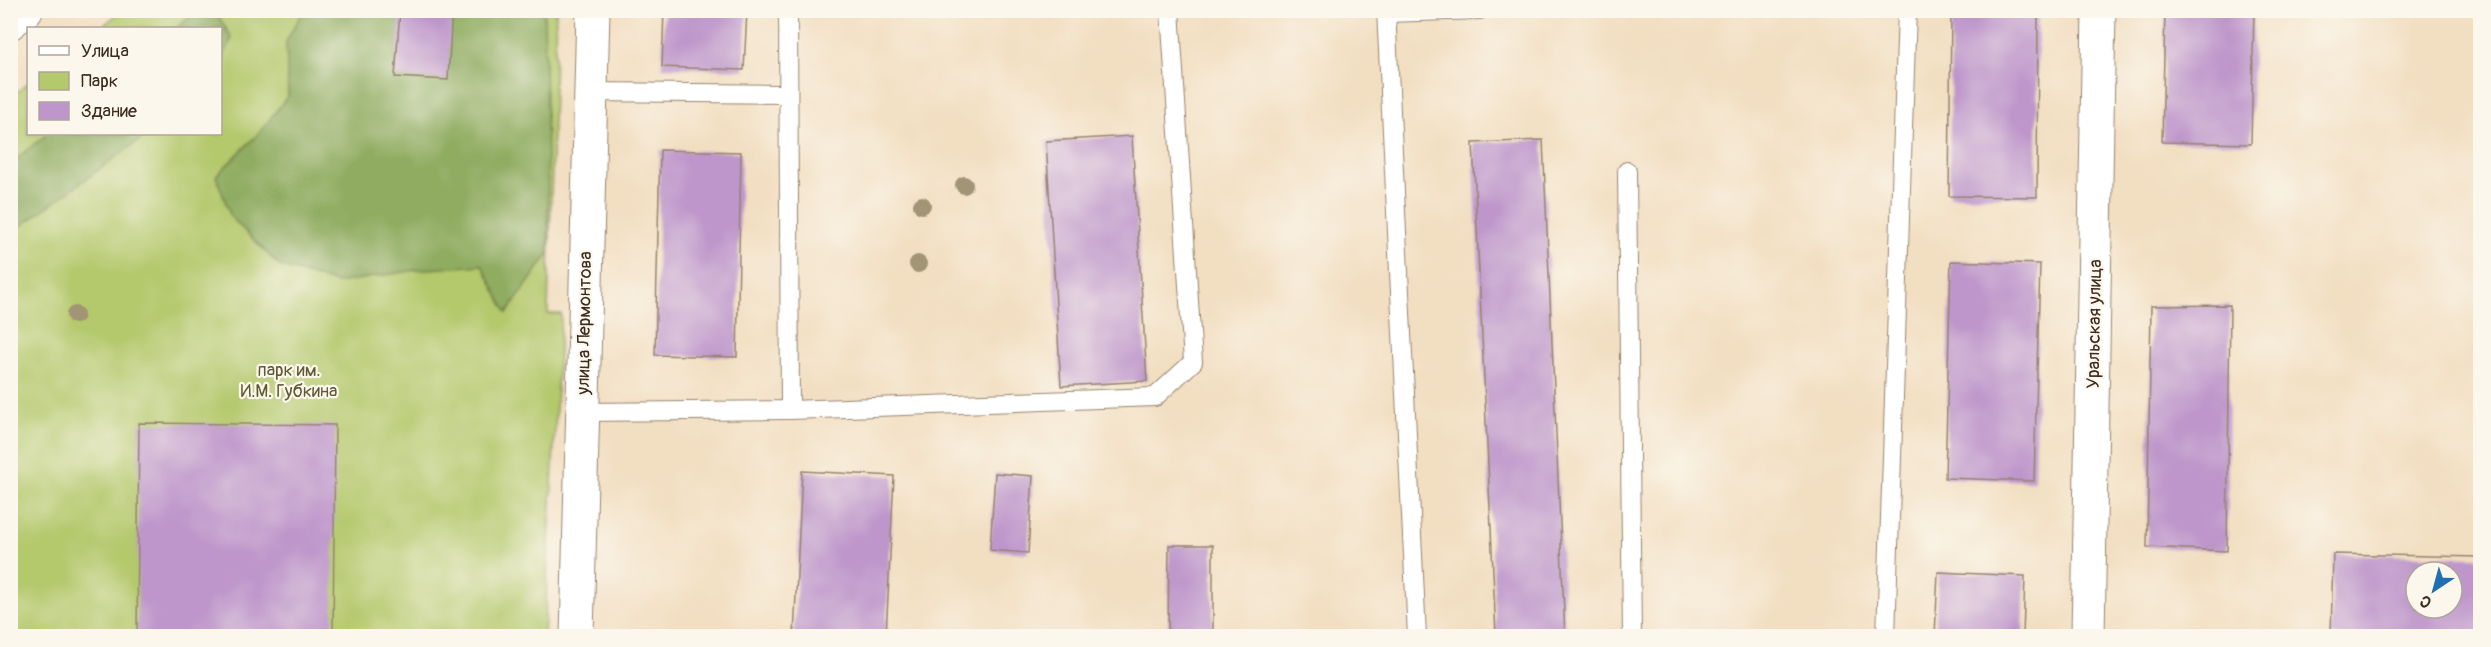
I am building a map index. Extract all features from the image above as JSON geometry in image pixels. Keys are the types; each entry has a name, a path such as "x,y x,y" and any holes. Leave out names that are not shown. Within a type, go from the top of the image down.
{"street":[{"path":"10,23 26,10"},
{"name":"улица Лермонтова","path":"577,636 589,92 593,10"},
{"name":"Уральская улица","path":"2088,636 2099,10"}],"lane":[{"path":"788,10 790,410"},
{"path":"582,412 790,410 1155,397 1194,362 1170,10"},
{"path":"1417,636 1386,12 1480,10"},
{"path":"1886,636 1907,10"},
{"path":"589,92 788,94"},
{"path":"1627,171 1632,636"}],"green space":[{"name":"парк им. И.М. Губкина","path":"123,10 556,11 548,314 561,314 544,636 11,636 11,97 27,84 27,135 222,135 222,27 101,27"},
{"path":"198,11 215,11 232,38 222,60 222,27 177,27"},
{"path":"303,11 544,11 549,253 507,313 482,265 416,270 337,283 280,266 231,217 216,176 259,133 288,96 286,42"},
{"path":"46,135 147,135 14,231 20,262 11,269 11,163"}],"building":[{"path":"400,10 452,10 448,80 395,77"},
{"path":"664,10 747,10 744,70 662,67"},
{"path":"1951,10 2038,10 2037,197 1949,196"},
{"path":"2165,10 2254,10 2251,144 2162,142"},
{"path":"1132,136 1147,381 1061,386 1046,141"},
{"path":"1543,140 1565,636 1496,636 1473,143"},
{"path":"660,150 741,152 737,357 655,355"},
{"path":"1951,261 2040,264 2034,481 1945,478"},
{"path":"2230,305 2227,551 2147,547 2151,306"},
{"path":"139,423 335,425 333,636 137,636"},
{"path":"802,471 894,476 886,636 794,636"},
{"path":"995,473 1033,476 1028,553 990,550"},
{"path":"1169,545 1213,545 1213,636 1168,636"},
{"path":"2333,554 2480,557 2480,636 2331,636"},
{"path":"1938,572 2025,576 2023,636 1935,636"}]}
